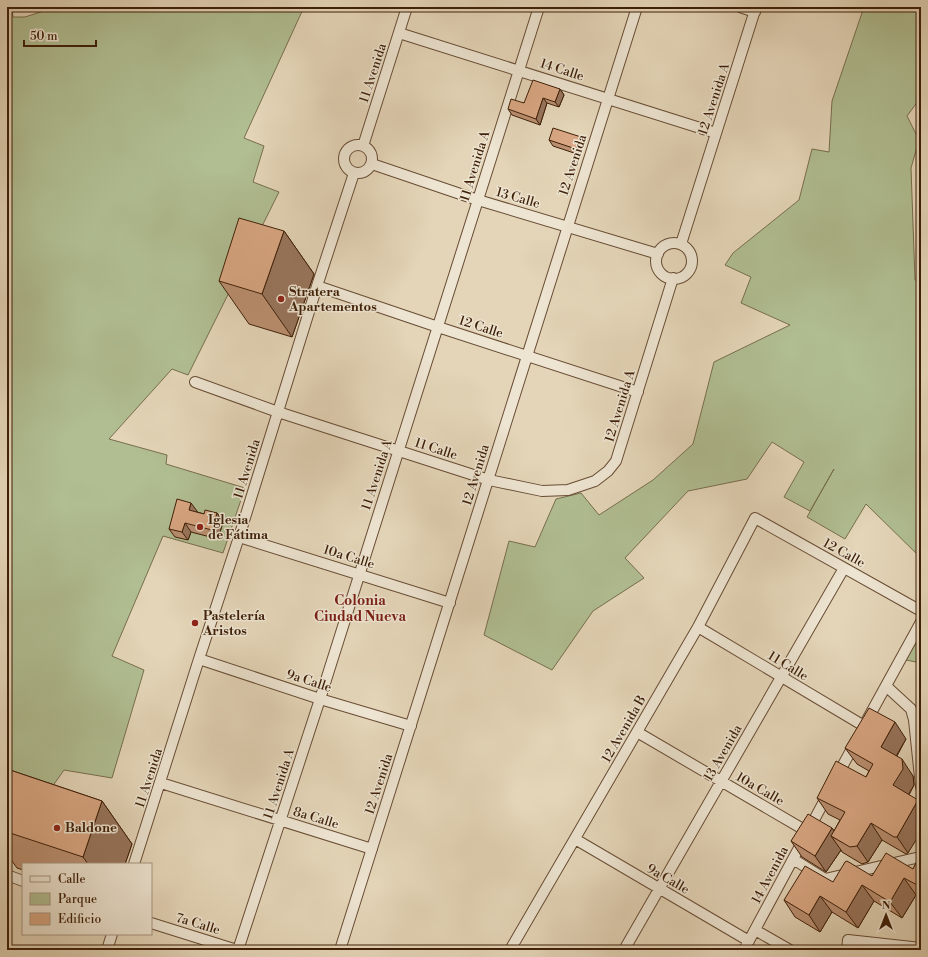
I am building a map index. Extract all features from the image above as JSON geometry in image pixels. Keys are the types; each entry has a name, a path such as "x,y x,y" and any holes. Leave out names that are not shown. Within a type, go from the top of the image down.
{"street":[{"name":"11 Avenida","path":"363,146 407,7"},
{"name":"11 Avenida A","path":"238,950 320,699 539,7"},
{"name":"12 Avenida","path":"340,950 637,7"},
{"path":"740,7 755,10"},
{"name":"12 Avenida A","path":"681,244 755,10"},
{"name":"14 Calle","path":"399,33 716,133"},
{"path":"359,145 363,146 370,151 373,159 372,164 367,171 358,174 354,173 346,168 344,164 345,155 350,148 359,145"},
{"name":"13 Calle","path":"372,164 478,200 658,254"},
{"name":"11 Avenida","path":"134,863 354,173"},
{"path":"668,244 681,244 690,251 692,262 691,267 684,276 673,278 668,277 659,270 657,265 658,254 662,248 668,244"},
{"name":"12 Avenida A","path":"542,491 568,490 595,481 608,471 616,461 673,278"},
{"name":"12 Calle","path":"317,286 638,392"},
{"name":"11 Calle","path":"195,382 278,412 489,480 542,491"},
{"name":"12 Calle","path":"755,518 921,611"},
{"name":"12 Avenida B","path":"514,949 574,839 698,627 755,518"},
{"name":"10a Calle","path":"239,537 450,603"},
{"name":"13 Avenida","path":"624,950 844,568"},
{"name":"14 Avenida","path":"744,950 921,622"},
{"name":"11 Calle","path":"698,627 864,726"},
{"name":"9a Calle","path":"199,659 320,699 411,726"},
{"path":"886,686 911,709 914,720 921,787"},
{"name":"10a Calle","path":"637,732 808,832"},
{"name":"8a Calle","path":"161,783 372,849"},
{"name":"9a Calle","path":"574,839 749,941"},
{"path":"793,859 825,879 920,857"},
{"path":"7,875 22,880"},
{"name":"7a Calle","path":"152,923 238,950"},
{"path":"755,930 779,947 790,950"},
{"path":"107,950 112,935"},
{"path":"847,945 921,948"}],"green space":[{"path":"7,7 12,7 13,17 25,17 56,7 304,7 244,138 264,146 253,182 279,192 188,375 172,369 109,439 167,455 166,464 245,488 223,553 163,536 112,656 144,670 112,778 64,770 15,839 7,836"},
{"path":"864,7 921,7 921,97 907,116 919,140 911,168 915,280 921,281 921,558 866,504 845,539 807,517 834,469 810,511 784,497 804,462 772,442 747,479 688,491 625,558 644,578 593,611 552,670 484,635 509,541 535,547 556,499 581,493 599,515 653,480 693,444 714,362 790,325 741,303 751,277 725,265 733,253 799,200 812,149 829,152 832,101"},
{"path":"921,627 921,663 906,660"}],"building":[{"path":"533,80 560,89 555,102 543,98 536,119 508,109 511,99 524,103"},
{"path":"553,128 581,137 576,149 549,140"},
{"path":"239,218 284,231 262,294 219,281"},
{"path":"177,499 191,503 189,510 204,514 205,510 217,513 212,530 185,523 182,532 169,529"},
{"path":"869,708 895,722 881,747 902,759 903,769 893,785 918,800 897,837 894,837 871,823 857,846 850,847 831,836 845,812 817,798 836,761 866,777 873,764 845,748"},
{"path":"7,769 102,801 83,857 7,832"},
{"path":"808,814 832,828 815,856 791,841"},
{"path":"886,853 913,869 921,853 921,887 904,878 890,902 862,885 846,912 820,896 809,915 784,900 805,866 833,882 847,861 872,876"}],"place":[{"name":"Stratera Apartementos","path":"281,299"},
{"name":"Iglesia de Fátima","path":"200,527"},
{"name":"Pastelería Aristos","path":"195,623"},
{"name":"Baldone","path":"57,828"}],"district":[{"name":"Colonia Ciudad Nueva","path":"360,610"}]}
